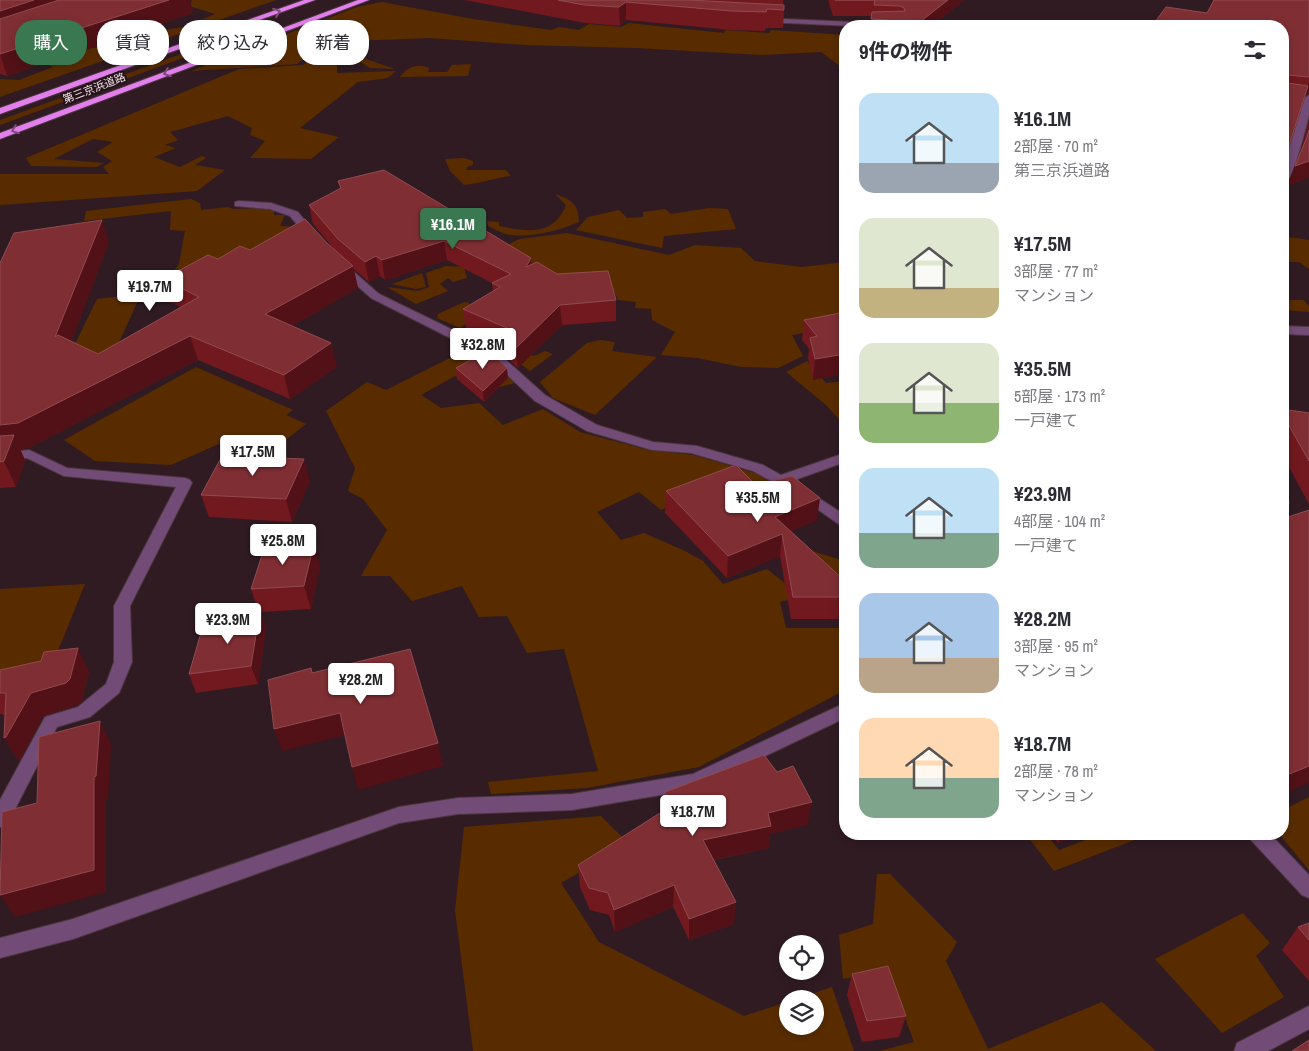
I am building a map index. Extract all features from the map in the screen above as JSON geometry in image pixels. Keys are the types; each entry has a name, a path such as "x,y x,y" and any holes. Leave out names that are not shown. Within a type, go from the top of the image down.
{"highway":[{"name":"第三京浜道路","path":"0,111 311,0"},
{"name":"第三京浜道路","path":"0,136 363,1"}],"street":[{"path":"758,19 839,23"},
{"path":"1289,167 1307,99"},
{"path":"239,204 271,206 294,214 328,252 375,296 492,354 540,398 592,428 652,446 692,449 758,468 805,494 839,518"},
{"path":"1289,330 1309,331"},
{"path":"0,457 29,454 64,472 185,483 122,606 123,662 113,688 84,712 51,722 0,819"},
{"path":"780,480 839,459"},
{"path":"0,948 73,929 399,815 458,806 572,802 696,781 839,713"},
{"path":"1264,840 1309,889"},
{"path":"1245,1051 1309,1017"}],"shaded area":[{"path":"192,0 276,0 219,20 201,20 215,14 189,6"},
{"path":"382,2 473,19 551,30 559,27 579,30 589,24 621,27 629,23 724,33 726,30 769,33 771,30 839,35 839,66 821,52 762,55 636,48 525,45 430,38 369,40 369,20 323,20 357,7"},
{"path":"179,28 179,34 169,38 169,29"},
{"path":"297,30 297,64 287,65 287,34"},
{"path":"97,47 97,63 0,97 0,79 19,80 53,67 49,65 87,65 87,50"},
{"path":"179,55 179,59 169,63 169,58"},
{"path":"369,60 395,69 370,68 365,65 369,65"},
{"path":"471,64 468,76 400,77 409,68 416,66 429,68 428,72 447,72 452,65"},
{"path":"151,65 164,65 0,125 0,120"},
{"path":"207,65 282,65 191,71"},
{"path":"337,65 337,73 396,71 388,78 358,82 300,128 339,137 311,159 250,158 265,141 250,135 252,128 228,116 170,132 178,140 165,145 176,148 154,157 180,167 202,156 206,158 195,165 225,170 197,191 0,205 0,174 109,174 103,167 112,161 97,152 113,142 93,139 54,159 104,163 97,167 31,166 26,158 239,69"},
{"path":"464,158 473,161 473,165 467,167 466,170 506,170 511,176 464,185 450,171 445,159"},
{"path":"555,194 573,203 577,210 579,222 554,231 527,235 502,233 488,226 487,221 499,222 499,226 520,230 547,227 555,222 566,205"},
{"path":"191,199 200,203 201,210 228,207 233,209 267,208 274,210 274,215 285,215 280,226 297,227 176,292 163,286 179,264 185,231 170,230 171,211 84,221 86,211"},
{"path":"709,208 728,209 736,229 664,236 662,248 576,230 588,217 619,210 627,218 643,217 643,212 665,209 671,214"},
{"path":"567,233 669,255 695,245 741,248 755,261 802,267 839,263 839,327 792,335 803,356 778,368 741,367 697,358 661,355 675,332 652,320 651,309 635,308 636,302 618,300 611,285 571,289 487,254 520,239"},
{"path":"1289,237 1309,240 1309,269 1299,262 1289,262"},
{"path":"446,266 464,267 467,278 453,282 448,278 440,284 448,291 416,304 387,287 418,291 429,287 426,273"},
{"path":"422,273 426,287 416,289 392,284"},
{"path":"141,294 106,371 59,377 97,299"},
{"path":"1289,300 1303,300 1309,306 1309,312 1289,310"},
{"path":"464,302 471,304 472,319 460,328 437,318 438,314"},
{"path":"487,339 534,356 545,351 553,354 530,371"},
{"path":"600,340 615,342 612,351 657,357 595,415 553,398 540,382 587,343"},
{"path":"462,352 489,360 515,383 485,391 455,376 421,395 441,408 479,403 503,425 543,409 580,432 648,450 693,455 755,473 790,491 721,484 705,476 685,487 690,496 661,510 639,492 597,512 621,540 644,533 703,561 723,584 767,569 801,596 780,602 786,628 839,628 839,693 699,767 587,788 491,794 488,782 598,771 564,649 527,653 507,616 479,617 462,586 412,601 390,576 361,576 387,530 363,499 348,491 355,468 326,411 367,382 386,390"},
{"path":"807,361 826,383 839,382 839,419 826,405 786,372"},
{"path":"196,367 293,410 286,415 306,424 269,453 248,445 240,454 221,443 171,465 95,461 64,440"},
{"path":"795,546 839,559 839,581"},
{"path":"85,584 47,678 0,688 0,589"},
{"path":"1309,797 1309,870 1284,840 1289,840 1289,807"},
{"path":"601,816 629,844 561,883 599,942 744,1016 779,1005 779,1035 824,1035 823,990 832,987 854,1051 473,1051 455,910 464,827"},
{"path":"1031,840 1051,840 1059,850 1085,840 1134,840 1054,871"},
{"path":"877,874 890,874 957,942 946,961 988,1049 1102,1002 1156,1051 879,1051 914,1042 888,971 843,979 839,935 873,924"},
{"path":"1243,913 1270,943 1256,956 1284,997 1222,1033 1155,959"}],"building":[{"path":"0,0 34,0 0,11"},
{"path":"59,0 169,0 106,20 97,20 97,23 87,26 87,20 15,20 15,49 0,54 0,19"},
{"path":"558,0 688,0 784,5 784,10 767,9 766,12 731,11 626,2 619,7 584,5"},
{"path":"875,0 948,0 922,20 871,19 872,12 905,11 900,6 874,5"},
{"path":"1214,0 1309,0 1309,77 1289,75 1289,20 1156,20 1166,7 1207,13"},
{"path":"1289,83 1308,86 1289,146"},
{"path":"1309,130 1309,161 1295,166 1307,137"},
{"path":"384,170 531,258 526,267 537,262 557,274 608,271 616,300 560,305 516,348 499,332 507,328 463,309 500,287 492,283 511,274 444,241 382,260 376,256 365,262 338,239 309,205 341,188 338,181"},
{"path":"305,219 327,243 353,266 265,314 331,343 284,375 190,336 18,423 0,425 0,263 14,233 102,220 55,337 58,335 98,354 199,297 163,279 208,255 218,259 240,246 250,250"},
{"path":"839,313 839,355 815,359 810,338 817,336 804,320"},
{"path":"488,350 507,368 483,391 456,368"},
{"path":"1289,410 1309,413 1309,461 1289,425"},
{"path":"14,435 4,461 0,462 0,436"},
{"path":"222,456 304,459 286,499 201,495"},
{"path":"736,465 756,485 792,476 820,498 775,517 839,576 839,597 793,597 782,534 728,556 666,491"},
{"path":"1309,510 1309,766 1289,774 1289,517"},
{"path":"314,543 304,586 251,589 265,546"},
{"path":"260,610 251,666 189,674 200,636 224,631 227,615"},
{"path":"78,648 70,679 66,683 31,693 4,738 6,693 0,693 0,670 41,661 44,652"},
{"path":"410,649 438,743 352,767 340,713 274,729 268,680 311,668 312,673"},
{"path":"100,721 96,776 94,777 94,870 0,895 2,812 37,803 39,737"},
{"path":"764,755 777,772 793,766 812,802 768,813 771,826 703,840 736,902 689,919 674,885 614,910 608,893 589,888 578,865 671,806 665,792"},
{"path":"1309,923 1309,940 1298,927"},
{"path":"888,966 906,1016 867,1021 852,974"},
{"path":"1309,1040 1309,1051 1292,1051"}]}
